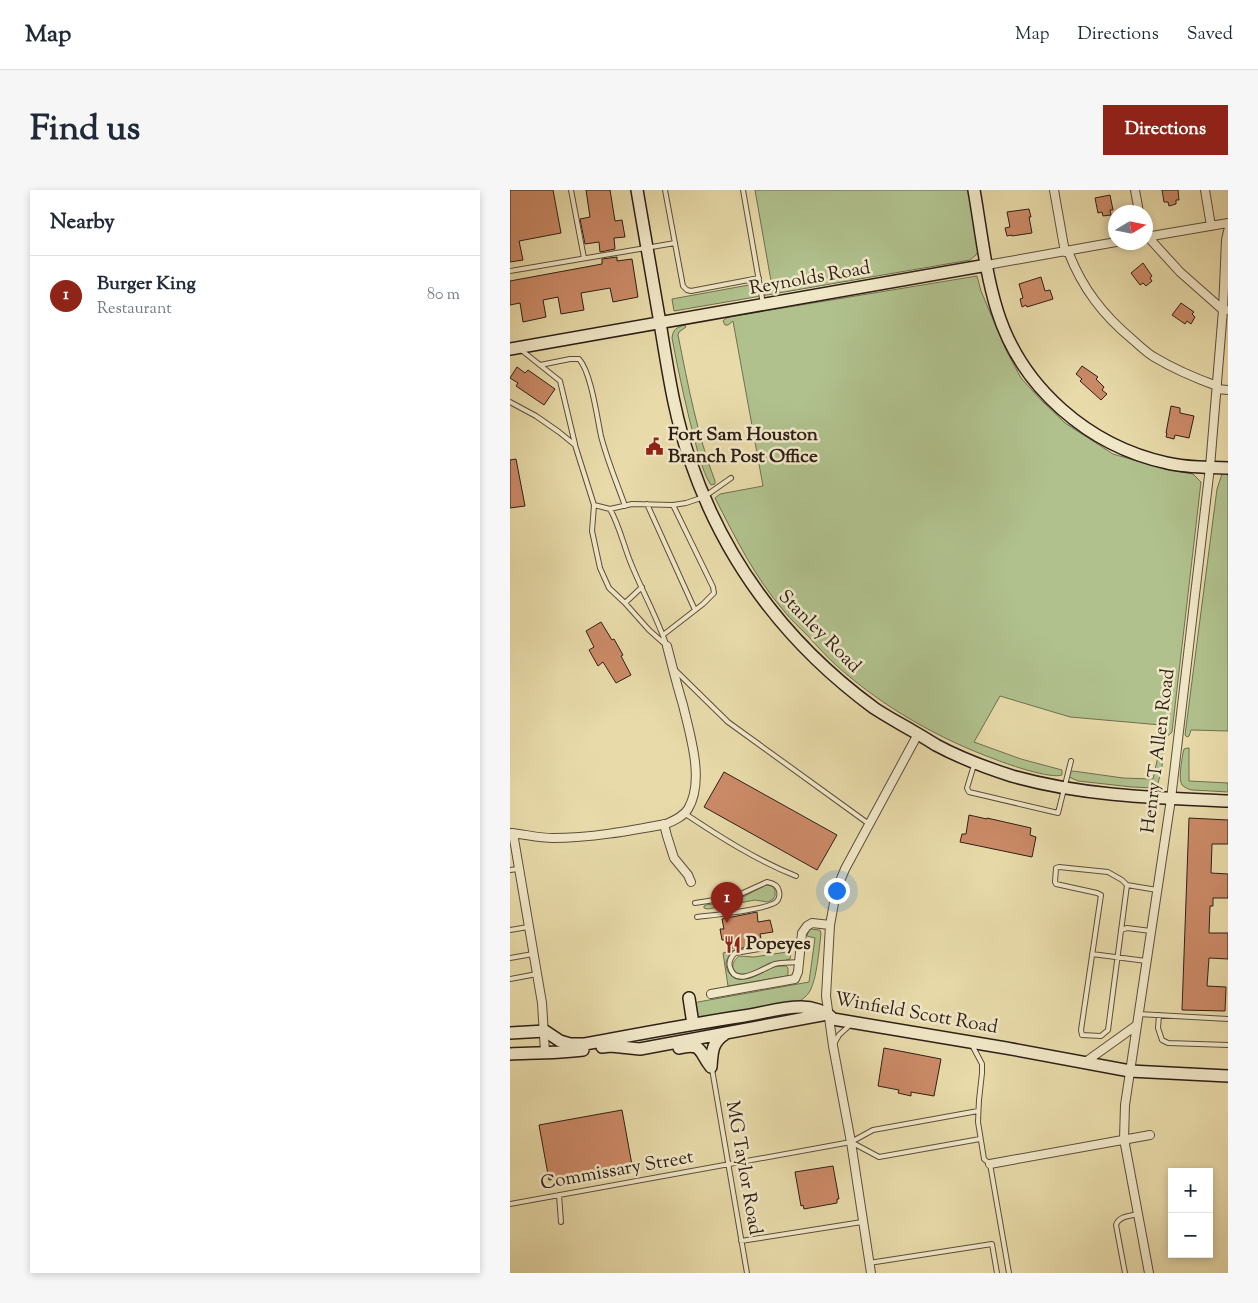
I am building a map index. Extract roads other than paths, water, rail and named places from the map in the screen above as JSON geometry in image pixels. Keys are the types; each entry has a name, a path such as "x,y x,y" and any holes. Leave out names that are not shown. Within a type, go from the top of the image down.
{"street":[{"name":"Stanley Road","path":"637,190 672,398 688,454 704,497 722,536 758,593 788,632 825,669 876,709 937,745 975,763 1012,776 1064,787 1104,793 1171,799 1228,801"},
{"path":"974,190 997,312 1013,348 1045,393 1080,424 1101,438 1130,452 1169,464 1228,468"},
{"path":"1054,190 1066,251 1095,302 1122,331 1152,356 1180,372 1217,388 1228,390"},
{"path":"1135,190 1138,205"},
{"path":"1205,190 1211,226"},
{"path":"1153,236 1228,223"},
{"name":"Henry T Allen Road","path":"1149,1273 1124,1139 1125,1105 1171,799 1210,467 1225,310 1228,231"},
{"name":"Reynolds Road","path":"514,349 1108,243"},
{"path":"1153,243 1180,272 1225,310"},
{"path":"545,1052 542,1003 528,927 514,870 511,833 553,838 589,836 664,824 674,821 687,810 694,791 696,759 667,646"},
{"path":"871,1273 826,996 830,924 838,886 845,869 918,734"},
{"path":"664,824 674,858 691,882"},
{"path":"711,994 794,979 800,962 802,933 812,923 830,924"},
{"path":"689,998 693,1024"},
{"path":"510,1033 545,1030 560,1041 570,1044 585,1044 757,1014 786,1007 812,1008 829,1014"},
{"name":"Winfield Scott Road","path":"510,1054 568,1052 611,1046 640,1049 829,1014 833,1018 1130,1072 1228,1076"},
{"path":"1084,1063 1137,1025"},
{"path":"711,1067 715,1043 718,1038 726,1033"},
{"path":"640,1049 654,1052 693,1046 703,1053 711,1067"},
{"path":"990,1164 1150,1135"}],"lane":[{"path":"571,190 584,258"},
{"path":"665,190 683,286 687,290 691,291 759,278"},
{"path":"743,190 763,305"},
{"path":"510,271 675,243"},
{"path":"514,349 540,365 560,381 575,445 594,505 592,531 600,568 609,588 667,646"},
{"path":"540,365 570,359 579,359 583,364 602,438 625,506"},
{"path":"510,402 536,416 575,445"},
{"path":"594,505 610,509 632,504 674,505 704,497 731,478"},
{"path":"647,504 695,610"},
{"path":"663,635 714,593 713,587 674,505"},
{"path":"610,509 616,519 630,561 667,646"},
{"path":"625,603 642,587"},
{"path":"673,667 728,722 869,824"},
{"path":"975,763 967,788 969,792 1058,814 1071,761"},
{"path":"684,813 758,859 796,876"},
{"path":"1127,885 1108,1030 1101,1036 1082,1035 1081,1030 1101,895 1097,892 1056,884 1056,868 1108,872 1127,885 1157,890"},
{"path":"695,904 734,897 767,882 776,886 779,890 779,897 776,902 764,907 698,917"},
{"path":"510,930 528,927"},
{"path":"1121,930 1127,928 1151,931"},
{"path":"800,962 777,964 756,974 744,976 735,974 731,971 729,965 729,961 735,954 801,942"},
{"path":"510,958 533,954"},
{"path":"1092,954 1146,961"},
{"path":"510,979 537,974"},
{"path":"1138,1014 1228,1019"},
{"path":"1158,1015 1158,1028 1162,1040 1168,1043 1228,1045"},
{"path":"833,1046 839,1035 854,1022"},
{"path":"970,1042 982,1064 978,1112 980,1139 984,1159 990,1164 1008,1273"},
{"name":"MG Taylor Road","path":"711,1067 747,1273"},
{"name":"Commissary Street","path":"510,1204 850,1142 873,1130 978,1112"},
{"path":"850,1142 879,1156 980,1139"},
{"path":"559,1195 562,1222"},
{"path":"1125,1273 1116,1225 1121,1218 1138,1214"},
{"path":"741,1241 862,1222"},
{"path":"869,1263 992,1244 997,1273"}],"place":[{"name":"Fort Sam Houston Branch Post Office","path":"654,446"},
{"name":"Burger King","path":"727,923"},
{"name":"Popeyes","path":"732,944"}]}
